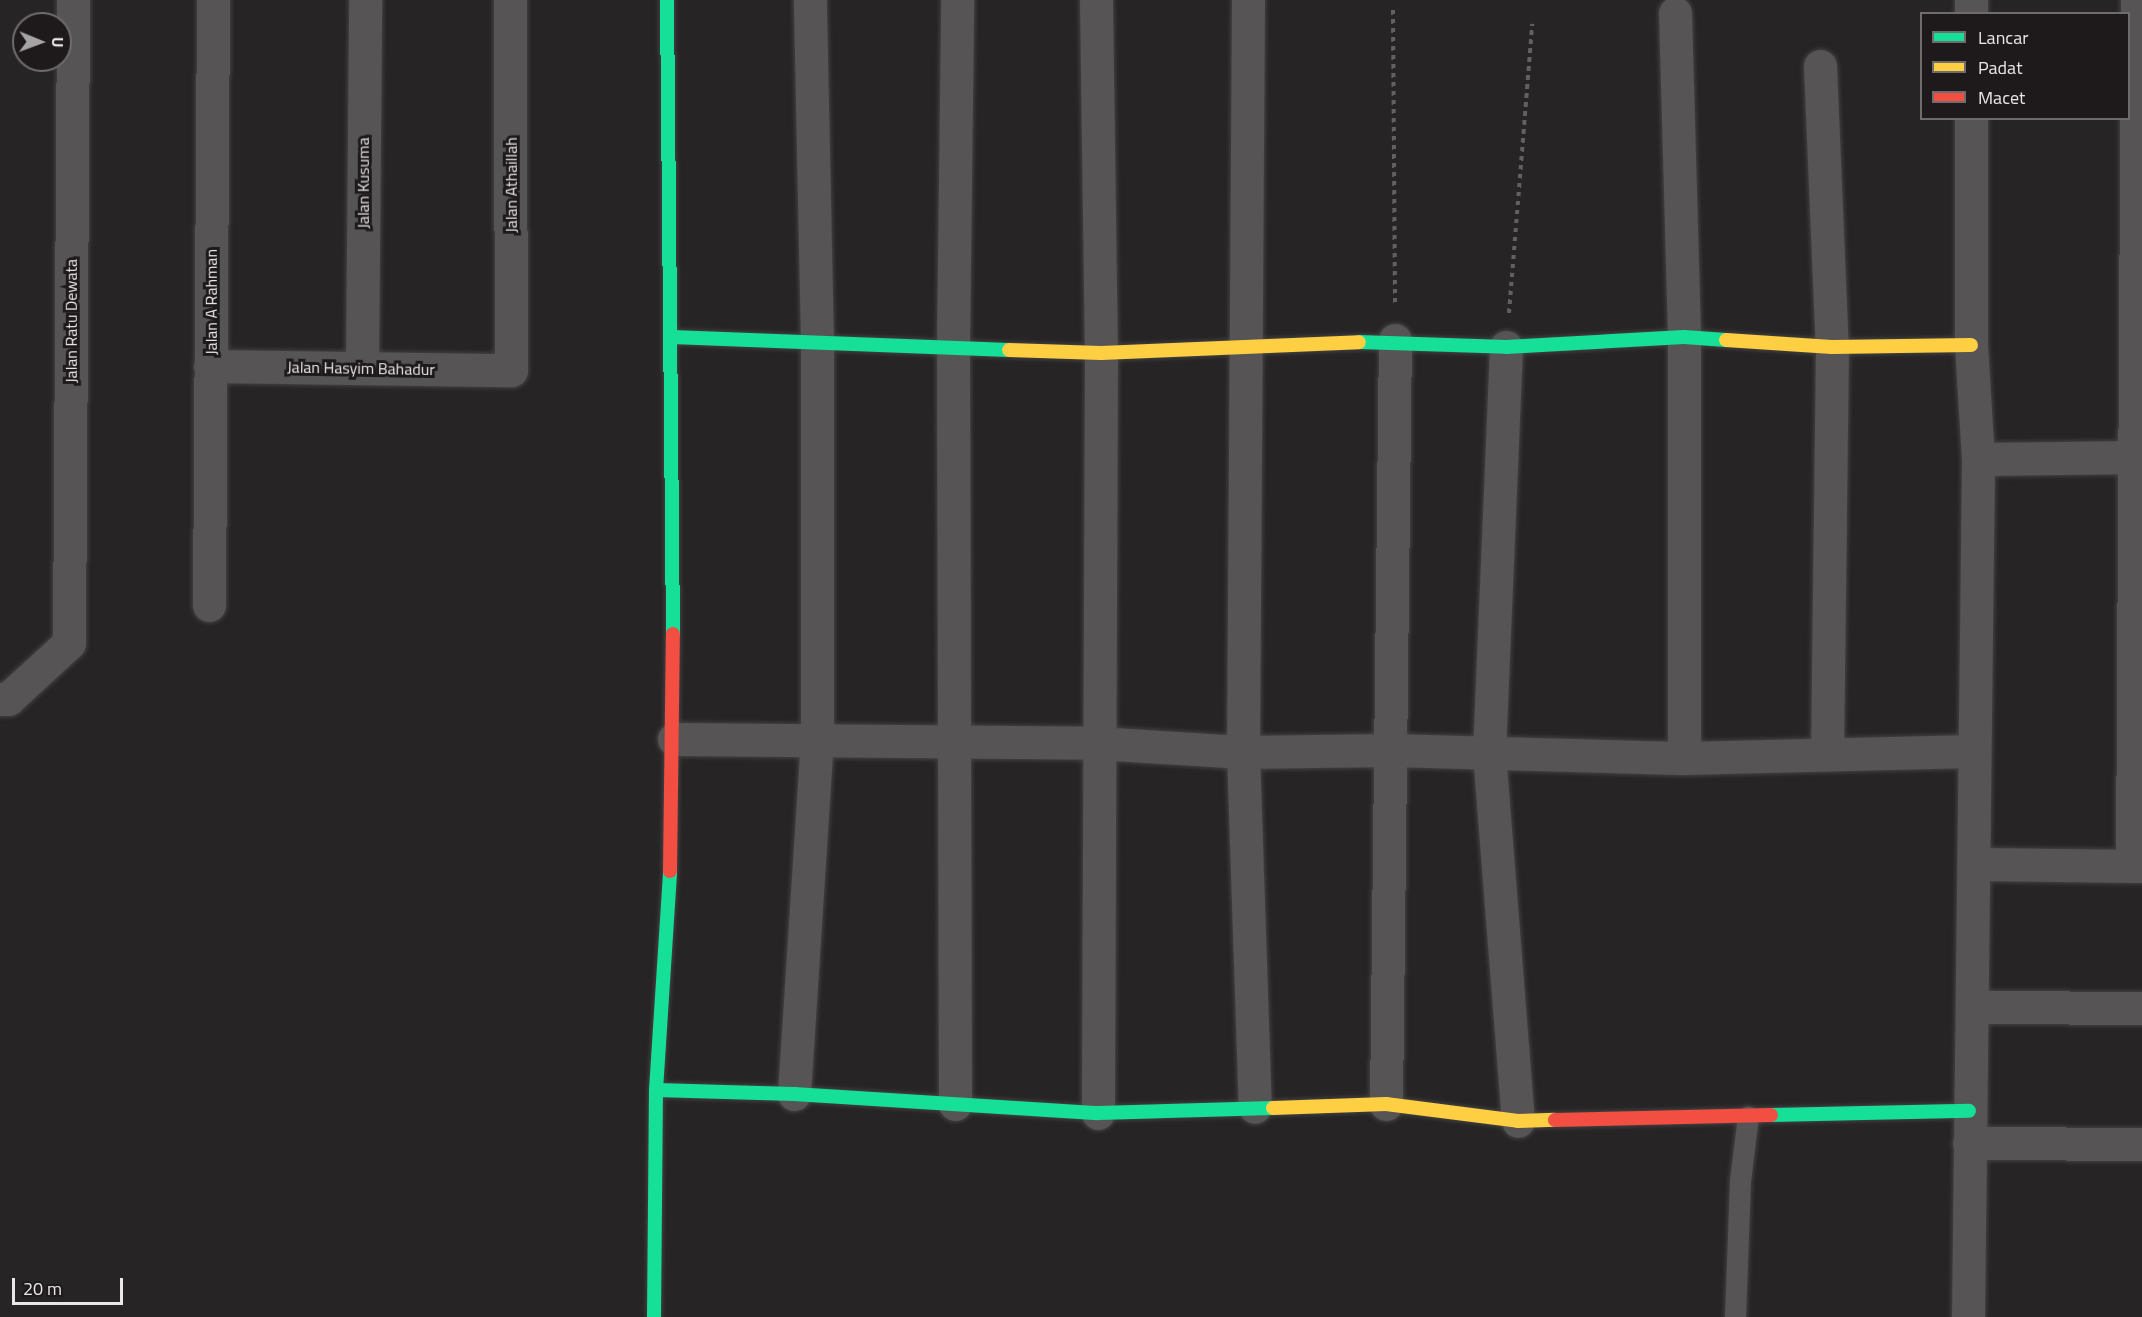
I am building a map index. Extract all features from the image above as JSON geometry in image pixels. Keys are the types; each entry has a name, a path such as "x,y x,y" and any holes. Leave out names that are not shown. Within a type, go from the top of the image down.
{"street":[{"name":"Jalan Ratu Dewata","path":"0,699 8,699 69,643 73,0"},
{"name":"Jalan A Rahman","path":"209,605 213,0"},
{"name":"Jalan Kusuma","path":"362,366 365,0"},
{"name":"Jalan Athaillah","path":"510,0 512,370"},
{"path":"654,1317 656,1090 670,880 674,739 672,337 667,0"},
{"path":"794,1094 817,740 817,342 810,0"},
{"path":"955,1104 953,346 957,0"},
{"path":"1096,0 1101,353 1098,1113"},
{"path":"1248,0 1248,350 1243,752 1255,1107"},
{"path":"1976,864 2137,866 2137,0"},
{"path":"1674,13 1684,337 1684,758"},
{"path":"1820,66 1832,347 1827,754"},
{"path":"1968,1317 1969,1127 1976,864 1973,751 1978,459 1971,345 1971,120"},
{"path":"672,337 1101,353 1248,350 1395,340 1506,347 1684,337 1832,347 1971,345"},
{"path":"1386,1104 1395,340"},
{"path":"1506,347 1490,753 1518,1121"},
{"name":"Jalan Hasyim Bahadur","path":"210,366 362,366 512,370"},
{"path":"1978,459 2138,457"},
{"path":"674,739 1098,743 1243,752 1391,750 1684,758 1973,751"},
{"path":"1972,1007 2142,1008"},
{"path":"656,1090 794,1094 1098,1113 1386,1104 1518,1121 1748,1116 1969,1127 2142,1144"}],"lane":[{"path":"1735,1317 1740,1181 1748,1116"}],"path":[{"path":"1393,10 1395,340"},
{"path":"1506,347 1532,24"}],"traffic: fast":[{"path":"667,0 673,634"},
{"path":"672,337 1009,350"},
{"path":"1359,342 1506,347 1684,337 1726,340"},
{"path":"654,1317 656,1090 670,871"},
{"path":"656,1090 794,1094 1098,1113 1273,1108"},
{"path":"1771,1115 1969,1111"}],"traffic: slow":[{"path":"1726,340 1832,347 1971,345"},
{"path":"1009,350 1101,353 1359,342"},
{"path":"1273,1108 1386,1104 1518,1121 1555,1120"}],"traffic: jam":[{"path":"670,871 673,634"},
{"path":"1555,1120 1771,1115"}]}
